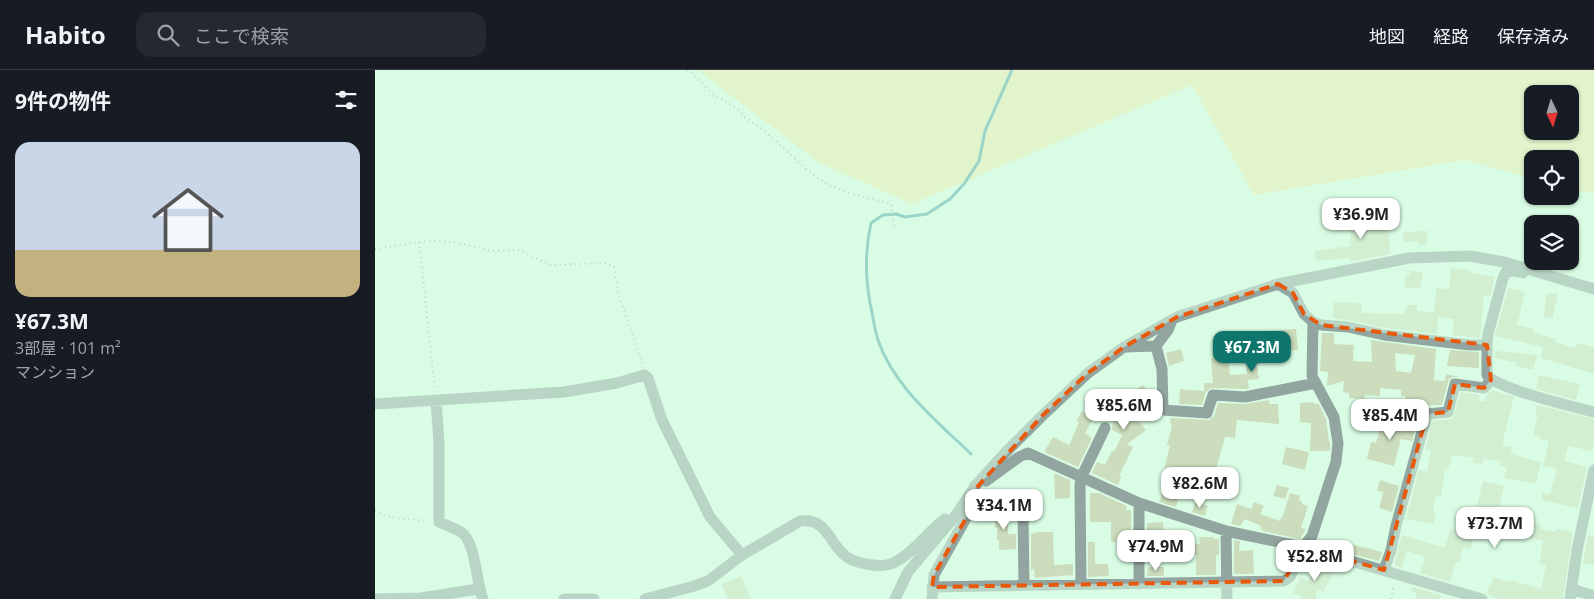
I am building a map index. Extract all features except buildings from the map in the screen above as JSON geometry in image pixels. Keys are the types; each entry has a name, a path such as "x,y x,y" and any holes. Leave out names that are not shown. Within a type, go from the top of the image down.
{"street":[{"path":"895,599 908,572 957,515 975,486 1005,453 1088,373 1124,347 1172,320 1278,284 1409,258 1470,256 1504,262 1594,289"},
{"path":"1549,275 1541,276 1515,271 1506,272 1487,345 1487,375 1491,380 1548,400 1594,412"},
{"path":"1278,284 1293,293 1304,314 1313,322 1384,335 1470,345 1487,345"},
{"path":"1157,346 1169,330 1172,320"},
{"path":"931,587 1285,582 1290,577 1303,547 1312,536 1336,462 1338,443 1334,417 1312,376 1313,322"},
{"path":"1124,347 1157,346"},
{"path":"1157,346 1163,369 1163,410 1207,413 1213,395 1245,397 1316,383"},
{"path":"375,404 564,392 617,383 644,375 648,378 662,420 710,517 743,555"},
{"path":"1384,570 1427,414 1448,412 1455,384 1484,388 1491,380"},
{"path":"375,599 480,594 470,544 462,533 439,522 439,444 436,400"},
{"path":"1081,584 1081,478 1105,428"},
{"path":"975,486 988,480 1019,457 1028,454 1139,503 1226,531 1303,547 1483,599"},
{"path":"1593,478 1577,550 1571,594 1594,596"},
{"path":"932,599 931,587 934,575 965,520 970,506 967,498"},
{"path":"1139,503 1139,584"},
{"path":"1023,512 1024,585"},
{"path":"645,599 708,581 743,555 800,521 811,520 820,525 846,556 863,564 882,566 894,563 903,557 944,520 957,515"},
{"path":"1226,531 1227,599"},
{"path":"564,599 594,599"}],"path":[{"path":"687,70 713,94 739,110 743,116 766,132 818,178 846,192 891,204 894,226"},
{"path":"375,249 433,240 465,244 492,251 519,250 551,265 607,263 614,268 619,295 644,367 644,375"},
{"path":"419,242 436,400"},
{"path":"375,510 396,517 439,522"},
{"path":"1391,599 1396,574"}],"highlighted area":[{"path":"1278,284 1293,293 1304,314 1321,325 1487,345 1491,380 1484,388 1455,384 1448,412 1427,414 1384,570 1303,547 1284,581 932,587 934,575 965,520 970,507 967,498 1043,415 1088,373 1124,347 1177,317"}],"shaded area":[{"path":"698,70 1594,70 1594,194 1579,190 1579,150 1524,150 1524,176 1465,160 1254,195 1192,85 912,204 818,162"}],"waterway":[{"path":"971,454 917,402 894,373 885,357 878,340 868,293 866,263 868,243 871,223 883,215 896,214 905,217 927,214 950,199 964,184 979,161 985,131 1012,70"}]}
